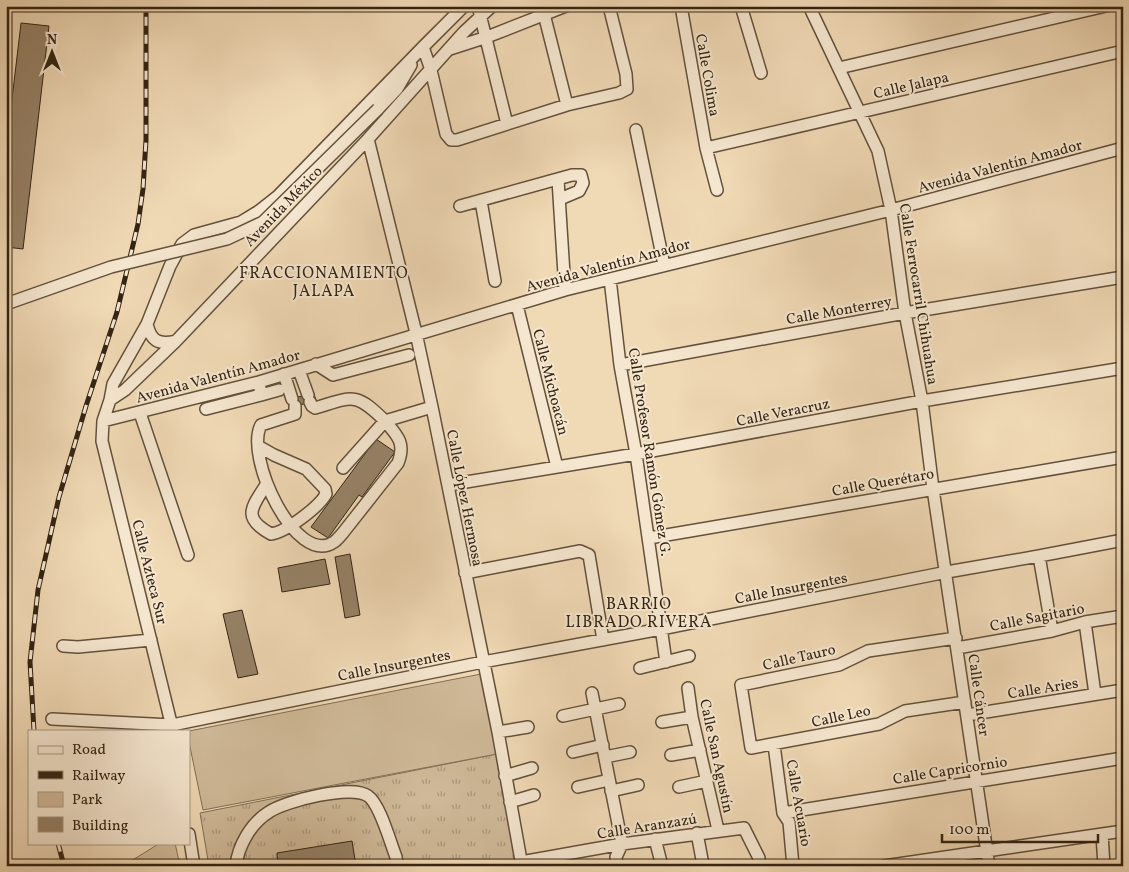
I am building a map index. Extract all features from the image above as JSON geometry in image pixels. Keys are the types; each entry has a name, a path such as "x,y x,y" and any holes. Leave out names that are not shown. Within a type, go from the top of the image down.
{"street":[{"name":"Avenida México","path":"110,400 126,390 176,340 368,139 449,50 480,12 492,6"},
{"path":"449,50 566,6"},
{"path":"422,47 431,70 446,134 451,140 457,140 567,105 618,93 627,89 626,74 609,6"},
{"name":"Calle Colima","path":"681,6 706,148 717,190"},
{"path":"742,6 761,72"},
{"name":"Calle Ferrocarril Chihuahua","path":"808,6 878,151 891,210 947,572"},
{"path":"839,68 1106,6"},
{"name":"Avenida México","path":"103,421 113,384 147,324 170,266 182,244 194,235 240,222 259,211 278,196 460,8"},
{"path":"460,8 464,32"},
{"path":"480,12 507,124"},
{"path":"544,14 567,105"},
{"name":"Avenida México","path":"6,304 111,267 227,239 262,222 378,109 397,88 422,47"},
{"name":"Calle Jalapa","path":"706,148 1123,51"},
{"name":"Avenida México","path":"397,88 431,70"},
{"path":"636,130 664,265"},
{"name":"Calle López Hermosa","path":"368,139 432,407 498,732 522,864"},
{"name":"Avenida Valentín Amador","path":"103,421 259,382 565,290 891,210 1123,148"},
{"path":"460,206 572,175 581,175 584,183 579,190 560,199"},
{"path":"558,180 565,290"},
{"path":"481,201 495,281"},
{"name":"Calle Monterrey","path":"620,365 906,313 1123,277"},
{"name":"Calle Profesor Ramón Gómez G.","path":"610,279 620,365 636,454 666,662"},
{"name":"Calle Michoacán","path":"517,305 557,467"},
{"path":"147,324 150,335 160,342 165,343 176,340"},
{"path":"316,364 333,375 409,355"},
{"name":"Calle Veracruz","path":"448,485 636,454 922,401 1123,368"},
{"path":"284,374 295,414 261,425 257,435 259,457 266,485 280,513 300,537 313,544 333,543 398,462 402,454 401,445 398,436 384,420 369,405 359,400 346,399 315,408 312,406 299,370"},
{"path":"259,382 261,395"},
{"path":"206,409 279,390"},
{"path":"343,468 384,420 432,407"},
{"path":"140,413 188,555"},
{"name":"Calle Azteca Sur","path":"103,421 102,441 172,728"},
{"path":"258,446 306,470 325,489 326,494 322,502 301,518 278,533 271,534 254,522 252,515 253,505 266,485"},
{"name":"Calle Querétaro","path":"649,538 1123,457"},
{"name":"Calle Insurgentes","path":"52,719 172,728 483,662 947,572 1123,540"},
{"path":"465,573 580,551 589,556 604,640"},
{"path":"1040,556 1052,631"},
{"name":"Calle Cáncer","path":"947,572 989,866"},
{"name":"Calle Sagitario","path":"956,643 1052,631 1084,622 1123,616"},
{"path":"1084,622 1095,694"},
{"path":"63,646 78,647 151,640"},
{"name":"Calle Tauro","path":"752,748 741,685 839,665 868,651 956,643"},
{"path":"640,668 689,656"},
{"name":"Calle San Agustín","path":"688,688 692,717 718,830"},
{"path":"1122,690 1123,702"},
{"name":"Calle Aries","path":"967,715 1122,690"},
{"path":"592,693 622,844 616,858 617,866"},
{"name":"Calle Leo","path":"752,748 878,724 905,711 965,702"},
{"path":"563,716 619,704"},
{"path":"662,722 692,717"},
{"path":"498,732 528,726"},
{"path":"573,752 602,745"},
{"name":"Calle Acuario","path":"774,745 783,813 789,822 793,866"},
{"path":"671,755 700,750"},
{"path":"605,757 630,752"},
{"name":"Calle Capricornio","path":"783,813 977,780 1123,758"},
{"path":"505,776 532,768"},
{"path":"679,787 707,781"},
{"path":"578,787 638,785"},
{"path":"236,866 241,845 252,827 268,812 298,800 357,791 366,794 375,802 396,857 397,866"},
{"path":"510,802 534,795"},
{"name":"Calle Aranzazú","path":"522,864 573,860 622,844 744,828 759,858"},
{"path":"884,866 932,862 988,851 1123,830"},
{"path":"697,833 703,865"},
{"path":"1102,834 1104,866"},
{"path":"190,840 194,866"},
{"path":"655,840 662,866"}],"green space":[{"path":"481,674 497,754 203,810 190,747 190,731"},
{"path":"497,754 517,866 209,866 200,813"},
{"path":"158,844 175,844 180,866 123,866"}],"building":[{"path":"21,23 49,26 23,249 6,247 6,150"},
{"path":"314,393 316,401 291,407 290,399"},
{"path":"376,439 395,452 362,497 359,495 328,538 311,527"},
{"path":"350,554 360,615 345,618 335,557"},
{"path":"325,559 330,584 282,592 278,568"},
{"path":"242,610 258,674 238,678 223,614"},
{"path":"352,841 356,866 288,866 288,863 278,864 277,853"}],"railway":[{"path":"34,730 30,662 38,590 59,497 117,312 138,224 143,189 146,140 146,6"},
{"path":"58,844 64,866"}],"district":[{"name":"FRACCIONAMIENTO JALAPA","path":"324,281"},
{"name":"BARRIO LIBRADO RIVERA","path":"639,612"}]}
